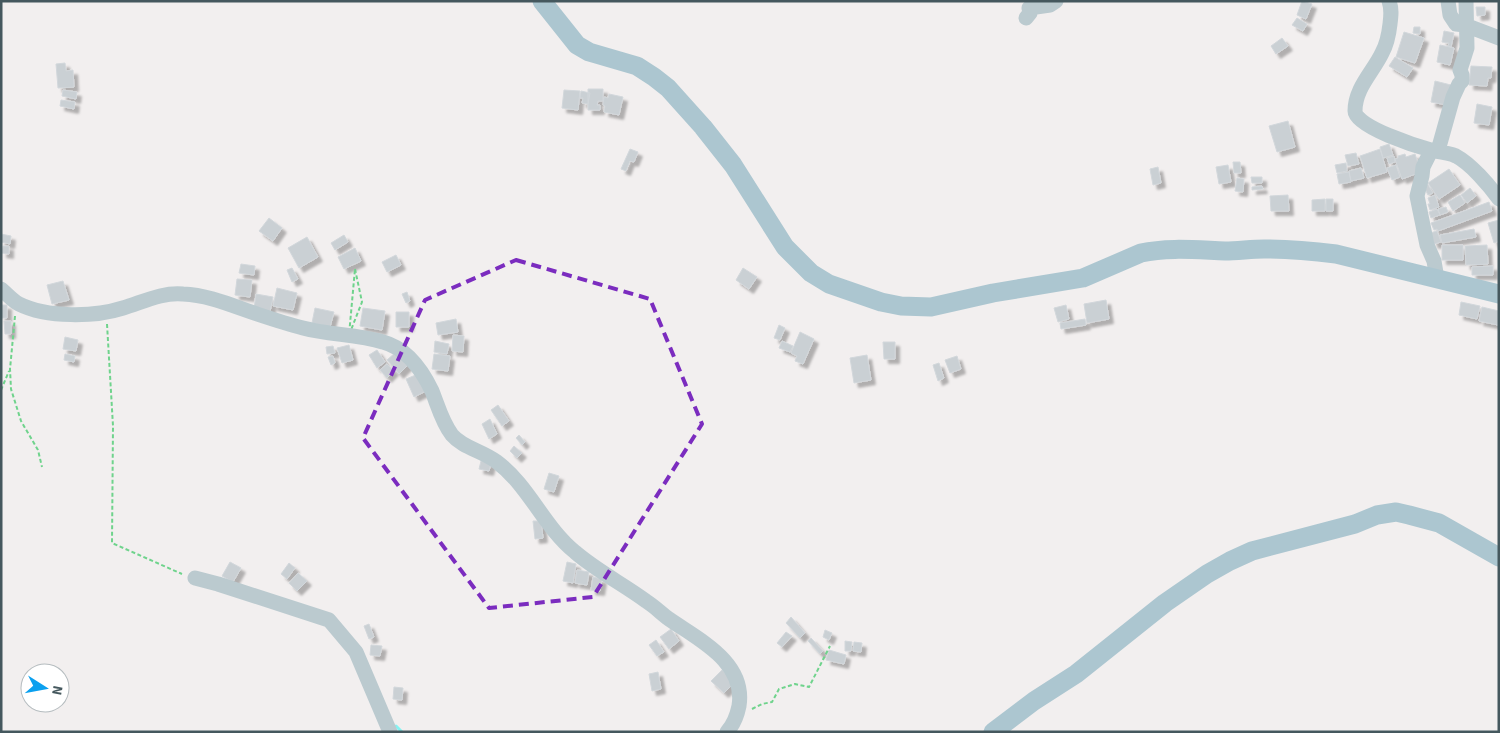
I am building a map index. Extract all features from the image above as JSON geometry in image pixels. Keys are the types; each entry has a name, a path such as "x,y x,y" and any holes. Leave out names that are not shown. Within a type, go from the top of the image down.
{"main road":[{"path":"542,1 582,49 637,66 668,88 703,127 733,165 781,241 811,273 829,284 881,302 901,306 931,307 993,293 1083,278 1141,254 1161,251 1264,249 1336,254 1499,294"},
{"path":"993,732 1034,701 1076,674 1165,603 1207,574 1252,551 1355,524 1376,515 1396,512 1439,523 1499,557"}],"street":[{"path":"1026,18 1030,13 1029,8 1050,5 1056,1"},
{"path":"1448,1 1450,15 1456,24 1467,26 1499,38"},
{"path":"1437,279 1434,261 1427,245 1417,196 1422,176 1422,167 1430,153 1439,147 1453,96 1462,82 1460,70 1467,48 1466,1"},
{"path":"1395,2 1391,11 1390,26 1383,51 1360,90 1355,110 1356,116 1384,133 1434,151 1452,155 1461,160 1479,176 1499,199"},
{"path":"1,289 19,304 34,310 78,314 100,314 158,296 180,293 210,298 303,328 384,342 397,347 404,352 422,374 431,390 446,427 454,438 496,461 512,476 564,543 577,554 646,601 714,651 728,664 739,684 740,696 737,717 727,732"},
{"path":"195,578 329,620 356,652 390,732"}],"path":[{"path":"355,269 362,302 348,335 352,297 355,269"},
{"path":"107,312 113,426 112,543 180,573"},
{"path":"15,316 10,369 11,389 21,421 38,450 42,467"},
{"path":"1,390 10,369"},
{"path":"737,717 762,704 772,702 779,688 795,684 809,687 830,646"}],"highlighted area":[{"path":"516,260 650,299 702,424 593,597 489,608 363,438 425,300"}],"building":[{"path":"1302,1 1312,4 1306,19 1297,15"},
{"path":"1476,7 1485,7 1485,15 1477,16"},
{"path":"1297,18 1307,24 1303,31 1292,25"},
{"path":"1414,27 1420,27 1420,34 1413,33"},
{"path":"1444,31 1454,33 1451,47 1448,46 1449,43 1442,42"},
{"path":"1404,32 1424,38 1415,63 1396,57"},
{"path":"1282,38 1288,46 1276,54 1271,46"},
{"path":"1440,45 1454,48 1450,65 1437,62"},
{"path":"1395,57 1413,68 1407,77 1389,66"},
{"path":"65,63 66,71 73,70 74,87 58,88 56,64"},
{"path":"1471,66 1492,67 1491,78 1488,78 1487,86 1469,85"},
{"path":"1435,81 1451,85 1447,105 1431,102"},
{"path":"588,89 603,89 603,101 598,101 597,105 600,105 600,110 588,110"},
{"path":"63,90 77,92 76,99 62,96"},
{"path":"564,90 580,91 578,110 562,108"},
{"path":"581,91 590,93 588,104 582,103 583,98 580,98"},
{"path":"609,94 623,97 619,115 604,112 604,97 608,98"},
{"path":"61,100 75,102 74,109 60,106"},
{"path":"1477,104 1492,107 1489,125 1474,123"},
{"path":"1288,121 1295,147 1277,152 1269,126"},
{"path":"1389,144 1393,155 1383,158 1380,147"},
{"path":"630,149 638,152 634,162 630,161 626,171 621,169"},
{"path":"1380,149 1387,172 1367,178 1360,156"},
{"path":"1356,153 1359,164 1348,166 1345,155"},
{"path":"1405,154 1406,157 1415,154 1421,172 1402,179 1395,159"},
{"path":"1394,156 1395,162 1389,164 1387,158"},
{"path":"1233,162 1240,162 1241,173 1234,173"},
{"path":"1346,163 1347,171 1337,173 1335,165"},
{"path":"1228,165 1231,182 1219,184 1216,167"},
{"path":"1396,165 1400,177 1392,180 1387,168"},
{"path":"1158,167 1161,183 1153,185 1150,169"},
{"path":"1361,168 1364,178 1351,181 1349,171"},
{"path":"1449,169 1460,185 1439,199 1428,183"},
{"path":"1349,172 1351,182 1339,184 1337,174"},
{"path":"1251,177 1262,177 1262,183 1252,183"},
{"path":"1237,178 1244,179 1243,192 1235,191"},
{"path":"1427,183 1433,193 1428,195 1423,185"},
{"path":"1262,186 1263,189 1252,190 1252,187"},
{"path":"1470,188 1476,196 1467,203 1461,195"},
{"path":"1288,195 1289,211 1271,211 1270,196"},
{"path":"1435,195 1439,207 1430,210 1428,198"},
{"path":"1460,195 1465,203 1453,211 1448,202"},
{"path":"1325,199 1325,211 1312,211 1312,200"},
{"path":"1326,199 1333,199 1333,211 1326,211"},
{"path":"1489,202 1492,211 1438,231 1437,229 1434,230 1431,223"},
{"path":"1446,207 1448,212 1440,215 1438,209"},
{"path":"1437,209 1440,215 1431,218 1429,212"},
{"path":"269,218 282,228 273,241 259,231"},
{"path":"1499,220 1499,241 1494,243 1488,223"},
{"path":"1474,229 1476,237 1442,243 1440,235"},
{"path":"1437,231 1441,242 1434,244 1430,233"},
{"path":"1,234 11,236 10,244 1,242"},
{"path":"344,235 348,242 335,250 331,243"},
{"path":"307,237 318,257 299,268 288,248"},
{"path":"1442,245 1463,245 1463,260 1442,260"},
{"path":"1487,245 1488,264 1466,265 1465,246"},
{"path":"3,246 9,246 9,254 2,253"},
{"path":"355,248 361,261 344,269 338,257"},
{"path":"396,255 401,265 387,272 382,262"},
{"path":"241,264 255,266 254,275 239,273"},
{"path":"1493,266 1493,275 1472,275 1472,267"},
{"path":"292,268 298,279 292,282 287,270"},
{"path":"743,268 757,277 749,289 736,280"},
{"path":"237,279 252,280 250,297 235,295"},
{"path":"63,281 69,300 52,304 47,285"},
{"path":"277,288 297,293 293,310 273,306"},
{"path":"407,292 410,301 406,303 402,294"},
{"path":"256,294 273,297 270,312 254,309"},
{"path":"1106,300 1109,319 1087,323 1084,304"},
{"path":"1461,302 1480,306 1477,319 1459,315"},
{"path":"1,305 7,305 7,318 1,318"},
{"path":"1066,305 1069,319 1058,322 1054,308"},
{"path":"1482,307 1499,311 1498,325 1479,321"},
{"path":"315,308 334,312 330,327 312,323"},
{"path":"363,308 385,311 382,330 360,326"},
{"path":"396,312 409,312 409,327 396,327"},
{"path":"456,319 458,332 438,335 436,323"},
{"path":"1085,319 1086,325 1061,329 1060,323"},
{"path":"4,321 11,321 11,334 5,334"},
{"path":"779,325 785,328 780,340 774,338"},
{"path":"800,332 814,339 803,364 795,361 797,356 791,353"},
{"path":"453,335 464,336 463,352 452,351"},
{"path":"65,337 78,340 76,351 63,349"},
{"path":"435,341 449,344 447,354 434,352"},
{"path":"782,341 793,346 790,352 779,348"},
{"path":"883,342 895,342 895,359 884,359"},
{"path":"349,345 353,360 342,363 337,348"},
{"path":"333,346 335,353 327,354 326,347"},
{"path":"377,350 385,362 377,368 369,355"},
{"path":"396,352 408,365 399,374 387,360"},
{"path":"65,354 75,356 74,362 64,360"},
{"path":"434,354 450,356 448,371 432,369"},
{"path":"867,355 871,380 854,383 850,358"},
{"path":"333,356 335,363 331,365 328,357"},
{"path":"957,356 961,369 950,373 945,360"},
{"path":"939,363 944,378 938,381 933,365"},
{"path":"387,364 394,371 387,378 380,370"},
{"path":"418,374 426,391 414,397 406,379"},
{"path":"498,405 509,421 502,426 491,410"},
{"path":"490,419 497,434 489,439 482,424"},
{"path":"519,435 525,442 522,445 516,438"},
{"path":"514,446 522,453 517,458 510,451"},
{"path":"481,461 491,463 489,471 479,469"},
{"path":"549,473 559,476 554,492 544,489"},
{"path":"533,521 541,521 543,538 535,539"},
{"path":"230,562 241,568 233,582 222,576"},
{"path":"567,562 576,564 573,583 563,581"},
{"path":"289,563 295,568 287,579 281,574"},
{"path":"577,570 589,572 587,585 575,583"},
{"path":"298,573 307,581 297,591 289,583"},
{"path":"593,577 602,579 600,591 591,590"},
{"path":"791,617 805,633 800,638 786,623"},
{"path":"369,624 374,637 369,639 364,626"},
{"path":"671,629 679,641 669,649 660,637"},
{"path":"825,630 832,633 829,640 823,637"},
{"path":"786,632 792,636 782,647 777,643"},
{"path":"811,638 823,651 820,654 808,641"},
{"path":"656,640 664,652 657,656 649,645"},
{"path":"845,641 852,642 851,651 845,651"},
{"path":"854,642 862,643 861,652 853,651"},
{"path":"371,645 382,646 380,656 370,655"},
{"path":"829,650 846,655 844,664 826,660"},
{"path":"722,670 735,682 724,693 711,681"},
{"path":"658,672 661,689 652,691 649,674"},
{"path":"394,687 403,688 402,700 393,699"}],"waterway":[{"path":"396,726 402,732"}]}
